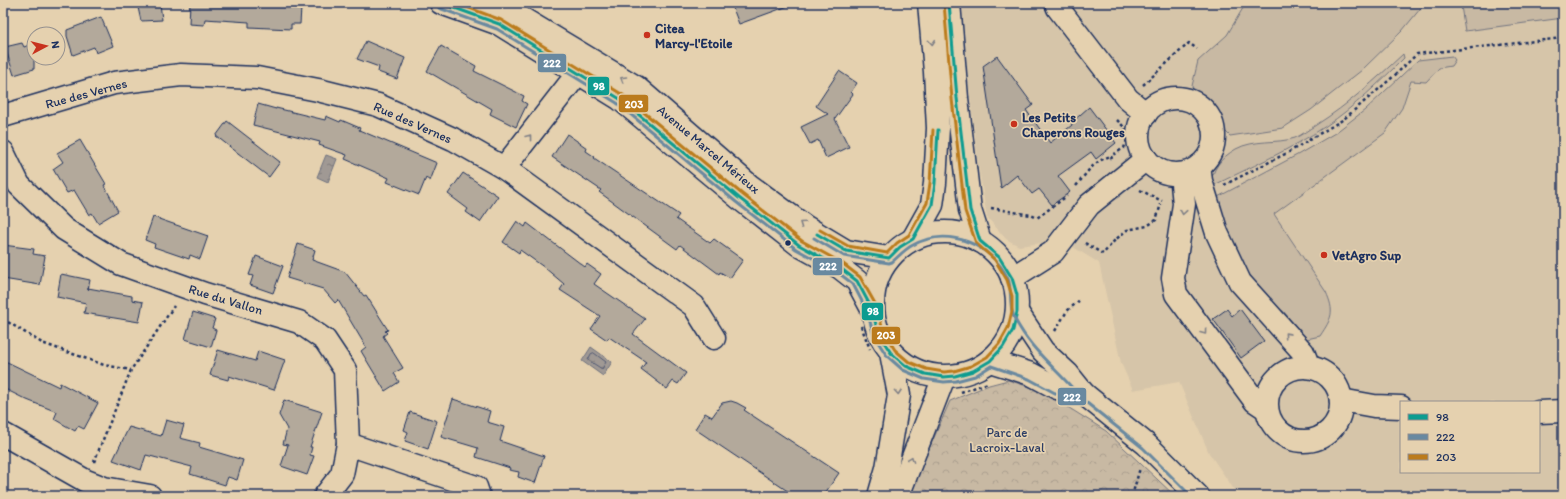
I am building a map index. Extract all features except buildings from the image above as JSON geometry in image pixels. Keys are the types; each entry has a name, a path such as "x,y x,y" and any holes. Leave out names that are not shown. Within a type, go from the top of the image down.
{"main road":[{"name":"Avenue Marcel Mérieux","path":"441,3 499,24 620,99 733,193 799,245 839,267 856,281 872,309"},
{"name":"Avenue Marcel Mérieux","path":"492,3 502,7 636,87 750,185 806,227 846,251 889,258"},
{"path":"913,239 932,205 935,182 938,128 929,3"},
{"path":"949,3 957,98 970,210 980,241"},
{"path":"1056,3 1058,8 1128,99 1146,114"},
{"path":"504,168 578,73"},
{"name":"Rue des Vernes","path":"3,116 114,83 181,75 257,78 318,90 378,105 453,139 504,168 694,306 714,338"},
{"path":"1184,98 1194,102 1203,109 1210,119 1214,130 1214,141 1211,151 1206,159 1190,170 1171,174 1153,166 1146,159 1140,148 1140,124 1146,114 1153,106 1162,100 1184,98"},
{"name":"Rue du Vallon","path":"3,152 19,184 64,229 121,264 187,287 299,322 325,340 345,370 348,444 342,474 325,496"},
{"path":"1012,278 1053,252 1089,205 1146,159"},
{"path":"1190,170 1205,195 1216,233 1240,282 1303,352 1309,367"},
{"path":"1190,170 1172,278 1176,294 1255,401 1267,409"},
{"path":"951,385 906,366 891,353 878,333 872,309 874,290 880,273 889,258 900,247 913,239 936,232 958,233 980,241 999,257 1012,278 1017,295 1017,312 1012,330 991,371"},
{"path":"1017,312 1043,351 1068,374 1084,394 1146,444 1198,496"},
{"path":"879,496 887,468 899,395 891,353"},
{"path":"1298,367 1309,367 1321,371 1331,378 1338,388 1341,400 1340,413 1335,425 1326,434 1315,440 1302,442 1289,439 1278,432 1271,421 1267,409 1267,398 1271,387 1278,378 1287,371 1298,367"},
{"path":"898,496 955,376 973,371 1031,374 1057,388 1084,394"},
{"path":"1341,400 1374,406 1400,407"},
{"path":"1540,412 1563,411"},
{"path":"3,434 86,481 104,488 150,496"},
{"path":"348,444 451,488 476,487 479,496"}],"path":[{"path":"1205,195 1289,152 1344,119 1394,76 1416,54 1563,38"},
{"path":"1073,190 1093,165 1124,148 1128,137 1125,128 1113,114 1189,43 1197,49"},
{"path":"1111,156 1130,186 1162,201 1184,199"},
{"path":"970,210 986,207 1031,215 1037,218 1068,196"},
{"path":"1115,240 1127,230 1147,226 1156,220 1162,201"},
{"path":"86,481 131,370 187,287"},
{"path":"3,320 42,343 104,364 131,370"},
{"path":"951,385 991,371"},
{"path":"1132,496 1146,444"}],"shaded area":[{"name":"VetAgro Sup","path":"959,3 1563,3 1563,496 1240,496 1209,453 1179,382 1133,390 1121,363 1099,263 1052,234 1042,243 1019,246 1006,239 987,217 978,164"}],"green space":[{"path":"1246,3 1425,3 1402,31 1362,70 1311,110 1283,128 1230,136 1225,131 1223,121 1214,106 1195,95 1192,86 1198,61 1227,35"},
{"path":"1463,3 1563,3 1563,18 1465,31 1461,6"},
{"path":"1403,54 1404,58 1376,85 1347,111 1326,126 1284,151 1210,187 1215,170 1225,156 1236,149 1250,144 1295,138 1328,117 1350,100"},
{"path":"1452,56 1455,60 1451,66 1439,68 1426,82 1411,81 1402,108 1385,133 1274,214 1326,292 1331,305 1330,319 1320,336 1307,339 1283,311 1274,307 1230,249 1214,199 1335,133 1365,110 1418,60"},
{"name":"Parc de Lacroix-Laval","path":"1008,380 1042,391 1106,431 1175,496 910,496 950,401 989,385"}],"water":[{"path":"326,155 337,159 328,182 317,177"},
{"path":"591,347 612,362 603,376 582,361"}],"transit line":[{"name":"98","path":"441,3 499,24 620,99 739,198 799,245 839,267 857,281 872,309 878,333 891,353 906,366 925,374 944,377 955,376 973,371 990,361 1003,347 1013,330 1017,312 1017,295 1012,278 999,257 980,241 970,210 957,98 949,3"},
{"name":"203","path":"456,3 501,20 623,95 742,194 802,241 842,263 860,277 877,307 883,331 895,350 909,362 926,369 944,372 971,366 987,357 999,344 1008,328 1012,311 1012,296 1007,280 995,260 976,243 965,211 952,99 944,3"},
{"name":"222","path":"439,8 497,29 617,103 736,202 796,249 836,271 853,284 867,311 874,336 887,356 903,370 924,379 944,382 956,381 975,376 991,366 1029,379 1055,393 1082,399 1143,448 1191,496"},
{"name":"203","path":"820,230 848,246 887,253 897,243 909,235 927,203 930,183 933,130"},
{"name":"98","path":"817,234 846,251 889,258 900,247 913,239 932,205 935,183 938,130"},
{"name":"222","path":"814,238 844,256 889,263 913,245 940,237 954,238 968,242 980,248 991,256 1001,267 1008,279 1011,307 1016,322 1033,346 1076,392"}],"place":[{"name":"Citea Marcy-l'Etoile","path":"647,35"},
{"name":"Les Petits Chaperons Rouges","path":"1014,124"},
{"name":"VetAgro Sup","path":"1324,255"}]}
